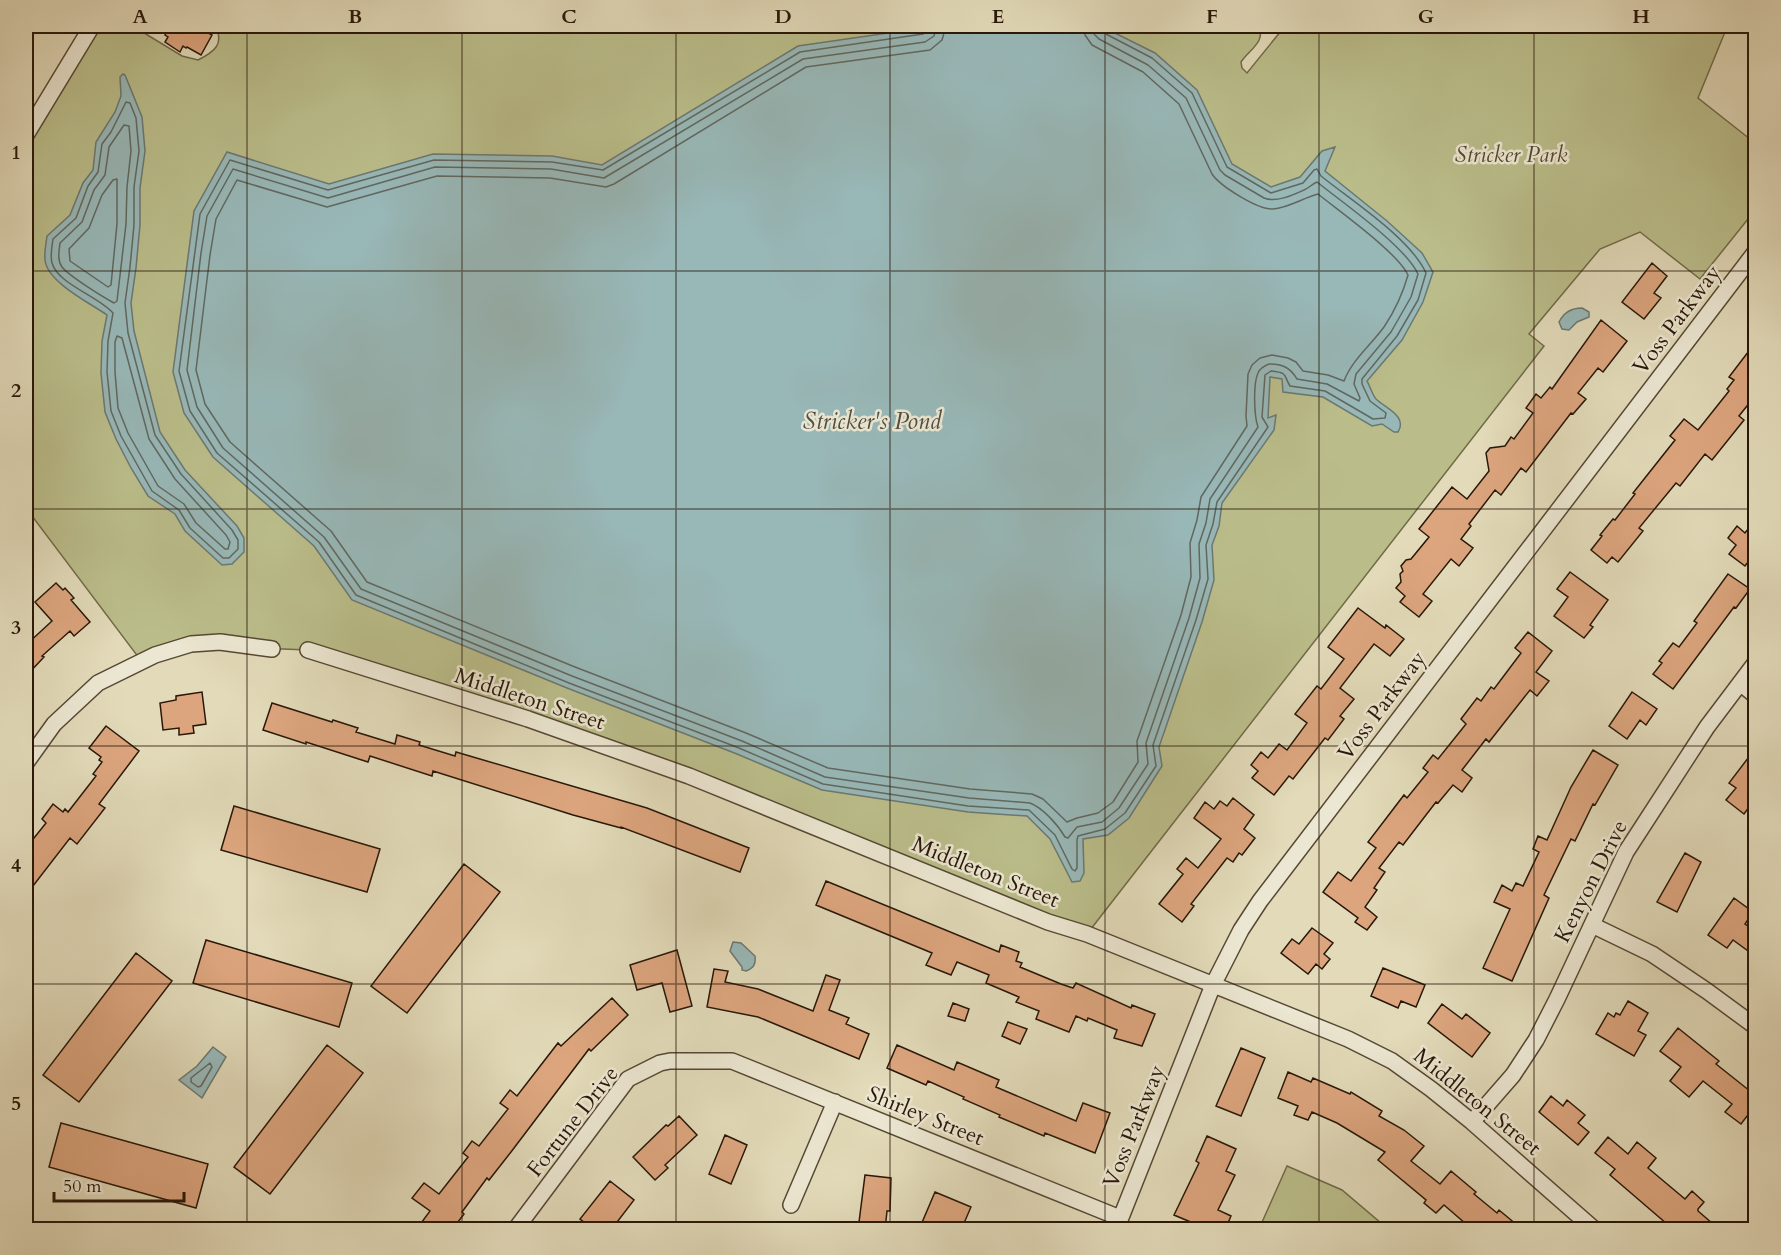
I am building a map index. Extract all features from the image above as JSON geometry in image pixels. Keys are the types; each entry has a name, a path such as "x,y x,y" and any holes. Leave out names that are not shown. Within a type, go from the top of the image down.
{"street":[{"path":"26,135 92,26"},
{"name":"Voss Parkway","path":"1118,1224 1213,984 1241,930 1260,901 1755,251"},
{"path":"26,763 30,746 98,683 155,655 191,644 220,642 272,649"},
{"name":"Middleton Street","path":"309,650 528,719 689,776 1048,922 1087,934 1348,1039 1392,1060 1431,1089 1595,1230"},
{"name":"Kenyon Drive","path":"1472,1122 1513,1075 1536,1040 1626,852 1707,727 1755,663"},
{"path":"1740,683 1755,696"},
{"path":"1592,926 1652,954 1755,1027"},
{"name":"Shirley Street","path":"713,1061 732,1061 835,1102 1118,1224"},
{"name":"Fortune Drive","path":"515,1230 628,1079 660,1063 713,1061"},
{"path":"791,1205 835,1102"}],"green space":[{"name":"Stricker's Pond","path":"92,26 119,26 141,31 182,56 198,60 209,54 218,43 218,32 215,26 1258,26 1259,41 1241,62 1242,68 1247,73 1285,26 1720,26 1725,32 1698,98 1755,143 1756,209 1700,279 1640,232 1600,249 1529,334 1544,346 1087,934 689,776 309,650 256,648 220,642 142,662 26,508 26,135"},
{"path":"1287,1166 1342,1190 1388,1229 1259,1229"}],"water":[{"name":"Stricker's Pond","path":"957,26 1101,26 1155,53 1197,90 1232,164 1271,187 1300,177 1322,151 1335,147 1325,171 1387,221 1422,253 1433,272 1423,302 1402,340 1367,381 1376,399 1398,417 1400,426 1398,432 1382,424 1372,426 1323,397 1283,392 1282,379 1270,377 1268,418 1276,415 1274,430 1222,503 1219,526 1212,545 1214,580 1159,747 1162,766 1129,818 1108,835 1083,839 1084,873 1080,881 1072,882 1050,839 1027,816 968,812 822,790 352,600 314,546 213,457 184,413 173,372 194,211 227,152 329,184 433,154 552,156 602,165 798,46 916,29"},
{"path":"123,74 142,117 145,151 140,188 140,225 131,303 134,331 160,432 185,470 237,526 244,538 244,552 232,564 222,565 185,531 175,514 148,496 116,439 105,412 101,373 102,341 107,315 61,284 53,276 45,260 47,236 70,215 83,183 93,170 96,142 115,112 121,96 120,77"},
{"path":"1582,308 1589,312 1589,317 1577,322 1569,330 1562,329 1559,322 1563,316 1572,310"},
{"path":"733,942 741,943 755,956 755,963 751,969 742,970 730,951"},
{"path":"213,1047 226,1057 202,1098 179,1080 197,1066"}],"building":[{"path":"170,26 196,26 212,35 201,55 183,46 180,52 165,42 168,37 165,35"},
{"path":"1652,263 1667,276 1654,293 1661,298 1644,319 1622,302"},
{"path":"1601,320 1627,341 1603,372 1598,368 1578,393 1586,399 1573,414 1571,413 1526,472 1521,468 1501,495 1495,490 1469,524 1471,526 1461,539 1473,548 1459,566 1451,559 1423,594 1432,601 1419,617 1400,602 1405,596 1396,588 1401,582 1400,574 1403,571 1401,566 1406,560 1411,559 1429,537 1419,529 1452,487 1467,499 1489,471 1486,453 1490,448 1505,446 1511,437 1514,439 1533,413 1526,408 1536,394 1541,398 1550,387 1552,389"},
{"path":"1755,343 1755,396 1739,416 1744,420 1712,460 1705,454 1680,486 1676,483 1639,528 1643,531 1618,562 1612,557 1607,563 1591,550 1602,536 1600,535 1613,519 1615,520 1675,440 1670,436 1684,419 1698,430 1729,391 1727,389 1734,380 1729,377"},
{"path":"1755,520 1755,553 1745,566 1729,554 1736,545 1728,538 1737,526 1745,533"},
{"path":"1570,572 1608,600 1590,625 1593,627 1584,638 1554,616 1568,597 1557,589"},
{"path":"1728,574 1750,589 1673,689 1653,674 1662,663 1659,661 1673,643 1679,647 1697,623 1694,621"},
{"path":"56,583 63,590 65,588 74,598 71,600 90,622 74,636 70,631 42,656 44,657 26,676 26,645 52,621 35,602"},
{"path":"1358,608 1404,639 1390,656 1374,644 1340,688 1354,699 1340,716 1344,719 1328,740 1325,738 1293,779 1289,776 1274,795 1252,778 1258,771 1251,765 1261,752 1268,758 1279,744 1287,750 1307,723 1295,714 1317,686 1321,689 1344,659 1328,647"},
{"path":"1528,632 1552,651 1536,672 1549,681 1537,696 1530,690 1489,742 1486,739 1462,770 1472,778 1462,792 1453,785 1438,803 1436,802 1403,845 1399,842 1379,868 1385,872 1374,888 1377,890 1365,907 1377,917 1367,930 1355,922 1358,918 1323,892 1338,872 1351,881 1376,848 1368,842 1404,795 1407,798 1428,772 1423,768 1433,755 1438,759 1466,724 1461,719 1477,698 1481,701 1491,687 1494,689 1521,653 1515,648"},
{"path":"202,692 206,724 193,726 194,733 179,735 179,728 163,730 160,703 176,700 176,696"},
{"path":"1632,692 1657,709 1646,725 1640,720 1627,739 1609,726"},
{"path":"272,703 358,728 356,732 395,744 397,735 420,742 419,745 455,756 456,752 647,808 749,848 740,872 621,827 573,815 433,771 432,776 370,756 368,762 306,742 306,744 263,730"},
{"path":"106,726 139,751 99,804 105,808 77,844 70,838 26,895 26,848 46,823 42,819 53,804 63,812 65,809 68,812 96,776 93,774 102,762 99,760 101,757 89,748"},
{"path":"1755,749 1755,799 1744,814 1726,800 1736,788 1729,783"},
{"path":"1593,750 1618,765 1595,805 1593,804 1575,841 1571,839 1544,895 1549,898 1512,981 1483,968 1510,909 1494,902 1502,885 1512,891 1516,883 1523,886 1539,852 1533,849 1538,836 1547,840 1571,787"},
{"path":"1233,798 1254,815 1244,829 1255,838 1242,855 1239,853 1233,862 1227,858 1191,904 1194,906 1182,922 1159,904 1183,874 1177,869 1186,858 1198,868 1221,839 1194,818 1205,802 1214,809 1220,801 1227,806"},
{"path":"234,806 380,849 367,892 221,850"},
{"path":"1685,853 1701,862 1677,912 1657,902"},
{"path":"464,864 500,892 407,1013 371,986"},
{"path":"826,881 999,952 1001,945 1019,952 1016,961 1022,963 1020,967 1061,984 1073,988 1076,983 1131,1008 1132,1005 1155,1014 1142,1046 1114,1038 1117,1030 1088,1018 1087,1021 1076,1016 1069,1032 1036,1019 1039,1011 1016,1002 1019,997 986,983 989,975 957,962 951,975 926,965 932,953 816,905"},
{"path":"1734,898 1753,912 1745,924 1755,931 1755,956 1733,940 1727,948 1708,935"},
{"path":"1312,928 1333,943 1324,954 1330,959 1322,969 1316,964 1308,974 1281,953 1292,939 1299,944"},
{"path":"206,940 352,983 339,1027 193,983"},
{"path":"677,950 692,1006 670,1012 662,983 637,990 630,965"},
{"path":"136,953 172,981 79,1102 43,1075"},
{"path":"1383,968 1425,985 1416,1007 1401,1001 1398,1008 1371,996"},
{"path":"714,969 728,971 725,982 758,989 813,1011 826,975 840,980 829,1010 849,1018 846,1024 869,1034 859,1059 758,1017 707,1007"},
{"path":"612,998 628,1015 591,1051 589,1049 489,1180 487,1178 452,1230 416,1230 430,1211 412,1198 424,1183 439,1194 468,1157 463,1153 472,1141 479,1146 508,1109 500,1103 510,1090 517,1096 558,1043 561,1046"},
{"path":"1628,1001 1648,1013 1638,1031 1646,1035 1634,1056 1596,1034 1608,1013 1614,1017 1616,1013 1620,1015"},
{"path":"953,1003 969,1009 965,1021 948,1016"},
{"path":"1442,1004 1462,1019 1466,1014 1490,1033 1472,1057 1428,1023"},
{"path":"1008,1022 1027,1029 1020,1044 1002,1036"},
{"path":"1678,1028 1719,1061 1716,1064 1755,1095 1755,1123 1747,1116 1741,1124 1725,1112 1732,1104 1703,1081 1689,1097 1670,1081 1681,1067 1660,1051"},
{"path":"327,1045 363,1073 270,1194 234,1167"},
{"path":"897,1045 954,1070 957,1062 999,1080 996,1087 1076,1121 1083,1103 1110,1113 1095,1153 1045,1133 1044,1136 999,1117 1000,1115 928,1081 926,1085 887,1068"},
{"path":"1241,1048 1265,1058 1241,1116 1216,1106"},
{"path":"1288,1072 1311,1082 1313,1078 1350,1094 1351,1092 1382,1111 1379,1116 1404,1130 1424,1146 1411,1161 1440,1184 1451,1171 1497,1213 1499,1210 1523,1230 1473,1230 1444,1205 1436,1213 1424,1203 1426,1200 1378,1160 1385,1152 1337,1123 1312,1112 1308,1120 1294,1115 1298,1106 1278,1098"},
{"path":"1551,1096 1563,1106 1567,1100 1585,1115 1578,1123 1589,1132 1578,1145 1539,1112"},
{"path":"679,1116 697,1135 665,1165 668,1168 655,1180 633,1157 666,1125 668,1126"},
{"path":"61,1123 208,1164 196,1208 49,1167"},
{"path":"725,1135 747,1145 731,1184 709,1174"},
{"path":"1207,1136 1236,1149 1226,1171 1235,1175 1218,1210 1231,1216 1225,1230 1190,1230 1193,1223 1174,1215 1199,1163 1196,1161"},
{"path":"1608,1137 1628,1154 1637,1142 1656,1158 1648,1168 1685,1199 1692,1191 1704,1202 1698,1211 1720,1230 1674,1230 1610,1175 1615,1169 1595,1153"},
{"path":"865,1175 891,1178 890,1211 887,1211 885,1230 858,1230"},
{"path":"610,1181 634,1200 611,1230 594,1230 580,1219"},
{"path":"935,1192 971,1207 961,1230 943,1223 940,1230 931,1230 921,1225"}],"park label":[{"name":"Stricker Park","path":"1511,154"}]}
